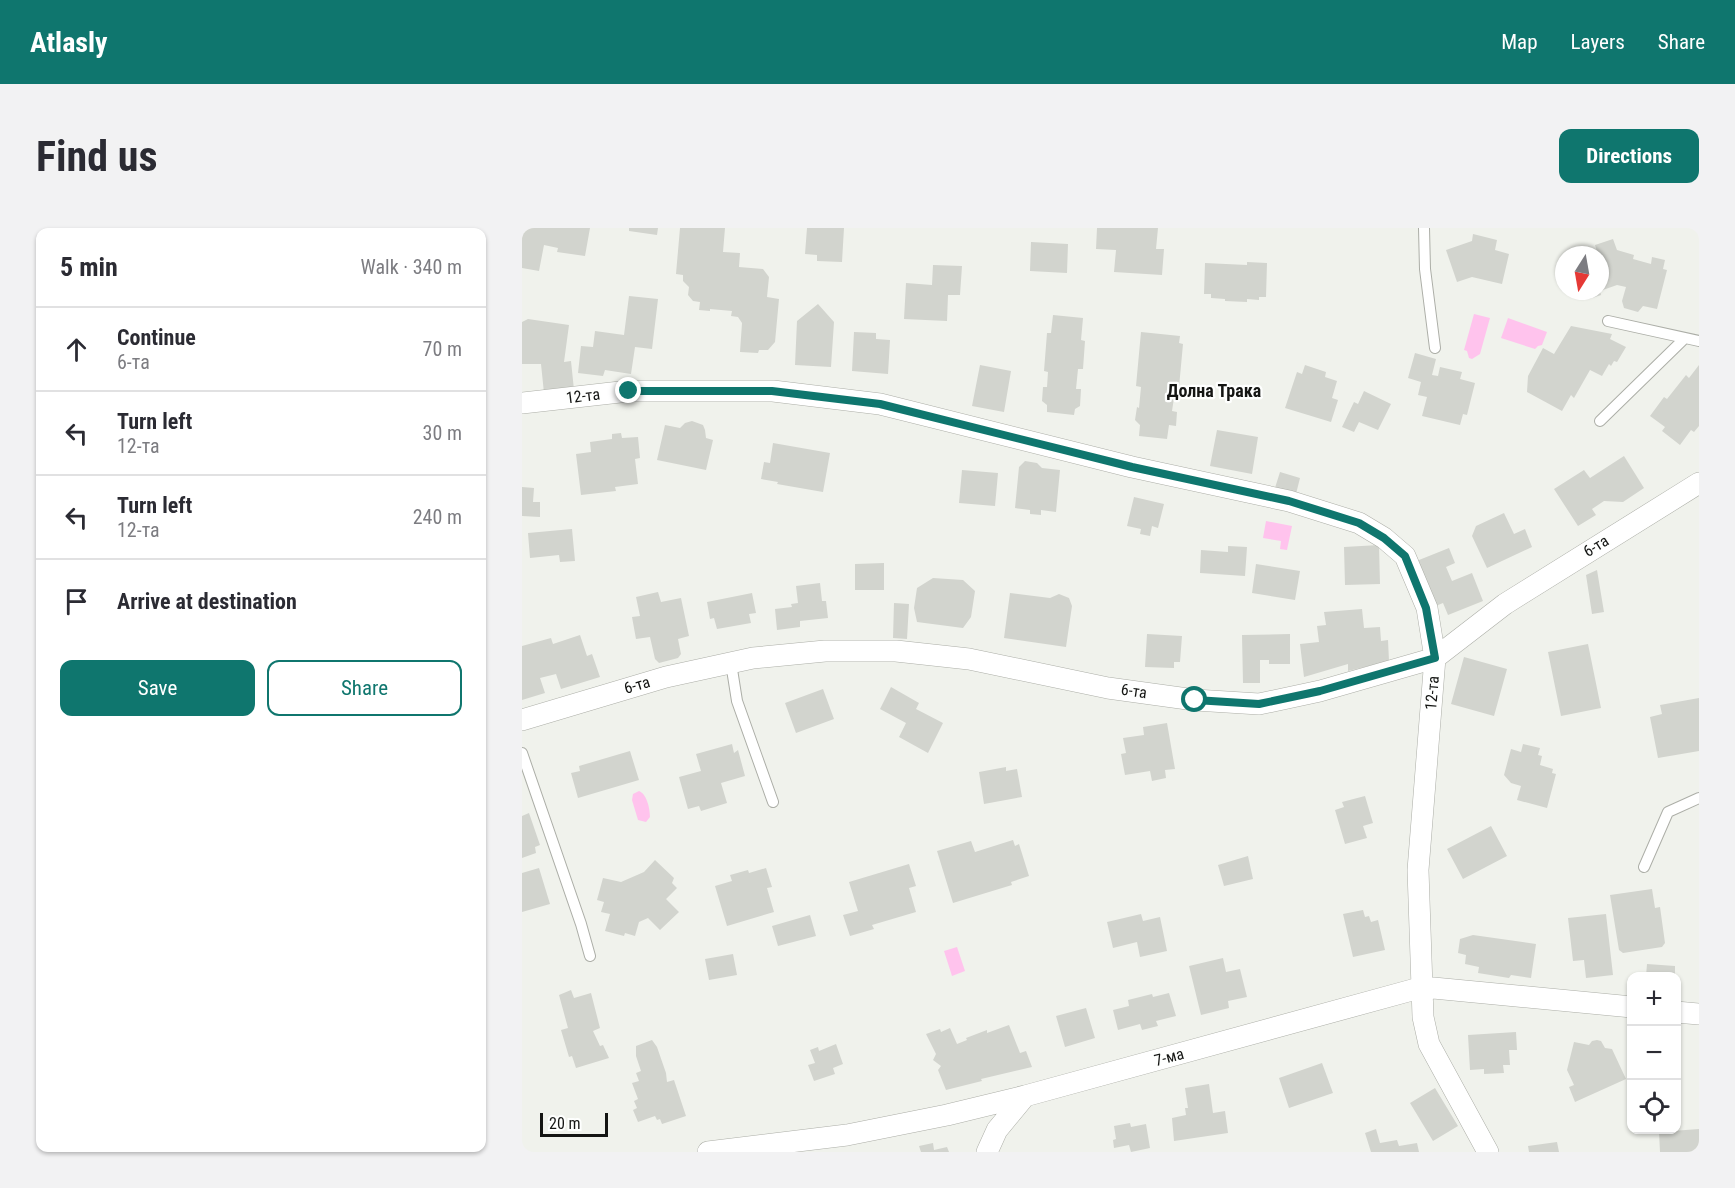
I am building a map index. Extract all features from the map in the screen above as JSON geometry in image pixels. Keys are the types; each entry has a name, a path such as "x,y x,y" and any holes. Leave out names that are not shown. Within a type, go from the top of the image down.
{"street":[{"name":"12-та","path":"522,404 629,391 772,391 880,404 1132,467 1289,501 1359,523 1384,538 1405,556 1426,608 1435,658 1418,870 1423,1017 1429,1044 1488,1152"},
{"name":"6-та","path":"522,720 666,677 753,658 825,651 896,651 969,659 1119,689 1195,700 1259,704 1320,691 1435,658 1505,604 1699,483"},
{"name":"7-ма","path":"708,1152 847,1135 947,1115 1025,1096 1423,987 1627,1007"},
{"path":"1681,1012 1699,1014"},
{"path":"987,1152 997,1130 1025,1096"}],"lane":[{"path":"1424,228 1425,269 1435,348"},
{"path":"1608,321 1699,341"},
{"path":"1599,421 1685,338"},
{"path":"731,663 737,701 773,802"},
{"path":"522,753 590,956"},
{"path":"1644,867 1668,812 1699,798"}],"shaded area":[{"path":"1474,314 1490,318 1480,354 1472,359 1464,350"},
{"path":"1508,318 1547,332 1542,345 1535,349 1501,338"},
{"path":"1266,521 1292,526 1287,550 1280,549 1281,541 1263,538"},
{"path":"639,791 646,798 649,806 650,817 646,822 638,820 632,800 633,794"},
{"path":"957,947 965,971 952,976 944,951"}],"building":[{"path":"522,228 590,228 585,256 557,252 558,248 544,245 539,271 522,268"},
{"path":"629,228 658,228 657,235 629,231"},
{"path":"680,228 725,228 723,252 740,253 739,267 763,269 769,277 767,297 779,299 775,342 768,350 759,350 758,353 740,352 742,323 738,317 731,316 732,311 699,310 700,302 693,301 688,295 689,287 683,281 683,275 676,274"},
{"path":"807,228 844,228 842,262 817,261 817,255 805,254"},
{"path":"1097,228 1158,228 1156,249 1164,249 1162,275 1114,272 1116,250 1096,249"},
{"path":"1473,234 1497,240 1495,250 1509,254 1502,284 1472,277 1457,282 1446,250 1472,241"},
{"path":"1613,239 1617,250 1634,255 1633,259 1651,264 1652,257 1665,260 1663,269 1667,270 1657,309 1643,306 1638,312 1624,308 1622,301 1626,287 1617,285 1609,288 1609,246 1595,245"},
{"path":"1031,242 1068,244 1067,273 1030,271"},
{"path":"1247,262 1267,263 1266,297 1259,297 1259,300 1247,299 1247,302 1225,301 1225,299 1211,298 1211,294 1204,294 1205,263 1247,265"},
{"path":"933,265 962,266 960,295 948,295 947,321 904,319 906,283 932,285"},
{"path":"629,296 658,299 652,349 635,347 631,374 605,370 603,376 578,373 581,346 593,347 595,331 624,335"},
{"path":"818,304 834,322 831,367 795,365 797,321"},
{"path":"1053,315 1083,318 1081,340 1085,341 1083,369 1078,369 1076,389 1081,389 1080,406 1075,409 1074,415 1047,412 1047,405 1042,401 1043,387 1047,387 1048,372 1044,371 1047,333 1051,333"},
{"path":"528,319 569,325 564,362 571,361 574,390 544,393 541,364 522,364 522,322"},
{"path":"1571,326 1612,334 1610,339 1626,347 1617,362 1614,361 1611,366 1609,364 1602,376 1590,370 1574,398 1571,395 1562,411 1527,392 1528,376 1543,348 1554,354"},
{"path":"854,332 876,333 876,339 890,340 888,374 852,371"},
{"path":"1141,332 1180,336 1179,343 1183,344 1178,398 1174,398 1172,411 1177,412 1176,426 1169,425 1167,439 1139,436 1140,425 1135,420 1141,387 1136,386"},
{"path":"1415,353 1436,359 1432,375 1438,376 1440,367 1462,372 1460,379 1475,383 1467,415 1463,414 1460,425 1422,416 1427,397 1418,395 1421,382 1408,378"},
{"path":"980,365 1011,371 1004,412 972,406"},
{"path":"1305,365 1326,372 1325,377 1337,381 1332,398 1338,400 1331,422 1285,408 1297,372 1302,374"},
{"path":"1699,365 1699,426 1694,432 1691,430 1680,445 1662,431 1665,427 1650,416 1664,397 1667,399 1686,375 1689,378"},
{"path":"1364,391 1391,404 1378,430 1359,422 1354,432 1342,427 1354,402 1358,404"},
{"path":"692,421 703,425 706,438 713,440 706,470 657,460 665,425 680,428"},
{"path":"1217,430 1258,437 1252,474 1210,466"},
{"path":"621,433 622,438 638,437 640,458 635,459 638,484 615,487 616,491 581,495 576,454 591,452 590,442 612,439 612,434"},
{"path":"773,443 830,453 823,492 761,479 764,462 770,463"},
{"path":"1624,456 1644,488 1623,502 1604,501 1592,509 1596,515 1578,526 1554,489 1584,470 1590,478"},
{"path":"1025,461 1037,463 1042,468 1060,470 1056,512 1041,510 1041,515 1030,514 1030,510 1015,508 1019,467"},
{"path":"962,470 998,473 995,506 959,503"},
{"path":"1280,472 1300,478 1295,498 1274,491"},
{"path":"522,487 534,488 533,502 540,502 540,517 522,516"},
{"path":"1134,497 1164,504 1158,528 1152,526 1150,536 1140,534 1141,529 1127,526"},
{"path":"1504,513 1514,534 1525,529 1532,547 1487,568 1472,536 1476,526"},
{"path":"572,529 575,561 560,562 559,555 530,558 528,533"},
{"path":"1379,545 1380,584 1345,585 1344,547"},
{"path":"1228,546 1247,547 1245,576 1200,573 1201,550 1228,552"},
{"path":"1449,548 1455,563 1446,567 1452,581 1472,573 1483,601 1448,615 1443,603 1433,607 1414,562"},
{"path":"884,563 884,590 855,590 855,564"},
{"path":"1256,564 1300,571 1295,600 1252,593"},
{"path":"1597,570 1604,612 1592,614 1586,575"},
{"path":"933,578 963,580 975,591 971,617 963,628 917,622 914,608 917,588"},
{"path":"820,583 822,601 826,601 828,618 800,621 800,627 777,630 775,609 792,607 791,604 798,603 796,586"},
{"path":"658,592 661,602 681,598 689,636 678,639 681,654 678,658 659,663 655,659 650,637 636,639 632,617 640,616 636,597"},
{"path":"752,593 756,613 749,614 751,623 717,629 714,618 710,619 707,602"},
{"path":"1010,593 1050,598 1059,594 1069,598 1072,606 1066,647 1004,638"},
{"path":"894,603 909,604 907,639 893,638"},
{"path":"1362,609 1364,628 1380,627 1381,641 1388,640 1389,661 1348,671 1348,664 1304,677 1300,644 1319,642 1317,626 1326,625 1324,612"},
{"path":"1147,634 1182,636 1180,662 1174,662 1174,668 1145,667"},
{"path":"1290,634 1290,664 1269,664 1269,660 1260,660 1260,683 1243,683 1242,635"},
{"path":"580,635 587,656 592,654 600,677 561,689 556,674 540,678 545,693 522,700 522,646 551,638 553,644"},
{"path":"1588,644 1601,708 1561,716 1548,652"},
{"path":"1464,657 1507,669 1494,716 1451,704"},
{"path":"891,687 919,703 916,709 943,723 928,753 899,737 906,723 880,709"},
{"path":"823,689 834,719 796,733 785,703"},
{"path":"1699,698 1699,751 1658,758 1650,717 1662,714 1660,705"},
{"path":"1167,723 1175,769 1165,770 1166,778 1152,781 1150,771 1125,775 1121,754 1126,753 1123,738 1144,735 1143,727"},
{"path":"732,744 734,753 738,750 745,776 721,783 727,803 701,811 699,806 688,809 679,777 701,771 696,754"},
{"path":"1523,744 1540,748 1538,755 1542,756 1540,765 1553,769 1552,773 1556,774 1547,808 1517,800 1521,786 1511,783 1504,775 1511,749 1521,752"},
{"path":"630,751 639,780 578,798 571,773 580,771 579,766"},
{"path":"1006,767 1006,771 1017,769 1022,797 984,804 979,772"},
{"path":"1365,796 1373,823 1363,826 1367,838 1345,844 1335,810 1344,807 1342,802"},
{"path":"529,813 540,845 535,847 536,853 522,858 522,816"},
{"path":"1491,826 1507,856 1463,879 1447,849"},
{"path":"1013,840 1015,846 1019,844 1029,876 1011,882 1012,885 953,903 937,851 971,841 975,852"},
{"path":"1248,856 1253,879 1224,886 1218,865"},
{"path":"655,860 674,878 672,883 677,888 666,899 679,912 660,930 648,918 639,922 635,936 625,933 624,936 605,931 610,914 601,912 604,902 597,900 603,878 621,882 644,872"},
{"path":"909,864 916,886 909,888 916,912 872,925 874,929 850,936 843,915 858,911 849,882"},
{"path":"539,868 550,904 522,912 522,873"},
{"path":"766,868 772,887 767,888 774,912 727,926 715,886 732,881 730,875"},
{"path":"1652,889 1655,908 1660,907 1665,943 1662,947 1623,953 1619,950 1610,895"},
{"path":"1363,910 1365,917 1369,916 1371,922 1378,920 1385,950 1353,957 1343,914"},
{"path":"1141,914 1143,921 1160,917 1167,951 1140,957 1137,942 1113,948 1107,922"},
{"path":"1606,914 1613,975 1586,978 1584,960 1573,961 1568,918"},
{"path":"810,915 816,936 778,946 772,926"},
{"path":"1473,935 1536,944 1531,978 1511,975 1509,978 1478,973 1479,967 1465,964 1466,955 1458,953 1460,939"},
{"path":"733,954 737,975 709,980 705,959"},
{"path":"1223,958 1226,972 1240,969 1247,997 1228,1001 1229,1008 1201,1015 1189,966"},
{"path":"1647,964 1675,966 1675,972 1646,972"},
{"path":"571,990 574,998 591,993 600,1028 593,1031 609,1058 576,1068 572,1056 569,1057 561,1030 568,1028 559,995"},
{"path":"1169,993 1176,1016 1156,1021 1158,1026 1142,1030 1140,1024 1118,1030 1113,1010 1129,1006 1128,1000 1152,994 1153,997"},
{"path":"1086,1008 1095,1038 1065,1047 1056,1016"},
{"path":"1009,1025 1020,1053 1026,1051 1032,1067 946,1090 938,1070 941,1066 933,1060 936,1054 926,1034 950,1028 957,1044 987,1030 987,1033"},
{"path":"1516,1032 1517,1050 1509,1050 1510,1065 1503,1065 1504,1073 1484,1074 1484,1069 1470,1070 1468,1035"},
{"path":"652,1040 657,1047 667,1082 674,1080 686,1116 662,1124 655,1116 638,1122 633,1110 637,1108 634,1101 638,1099 632,1083 639,1081 636,1073 641,1071 636,1056 636,1046"},
{"path":"1592,1041 1601,1041 1605,1048 1612,1049 1626,1079 1575,1102 1569,1087 1574,1085 1567,1070 1574,1042 1589,1045"},
{"path":"836,1044 843,1064 833,1068 835,1074 814,1081 808,1065 815,1063 810,1050 818,1047 819,1051"},
{"path":"1322,1063 1333,1093 1289,1108 1279,1078"},
{"path":"1209,1084 1213,1113 1225,1111 1228,1133 1174,1141 1172,1118 1186,1115 1185,1108 1188,1108 1185,1088"},
{"path":"1435,1088 1458,1126 1433,1141 1410,1103"},
{"path":"1130,1123 1131,1127 1146,1124 1150,1148 1131,1152 1129,1145 1114,1148 1113,1140 1116,1139 1114,1126"},
{"path":"1376,1129 1380,1143 1397,1140 1399,1146 1417,1143 1419,1152 1371,1152 1365,1133"},
{"path":"1699,1129 1699,1152 1660,1152 1659,1134 1681,1134 1681,1130"},
{"path":"1557,1142 1559,1152 1529,1152 1528,1146"},
{"path":"933,1143 934,1150 947,1147 949,1152 921,1152 919,1146"}],"district":[{"name":"Долна Трака","path":"1214,390"}],"route":[{"path":"629,391 772,391 880,404 1132,467 1289,501 1359,523 1384,538 1405,556 1426,608 1435,658 1390,669 1320,691 1259,704 1195,700"}]}
